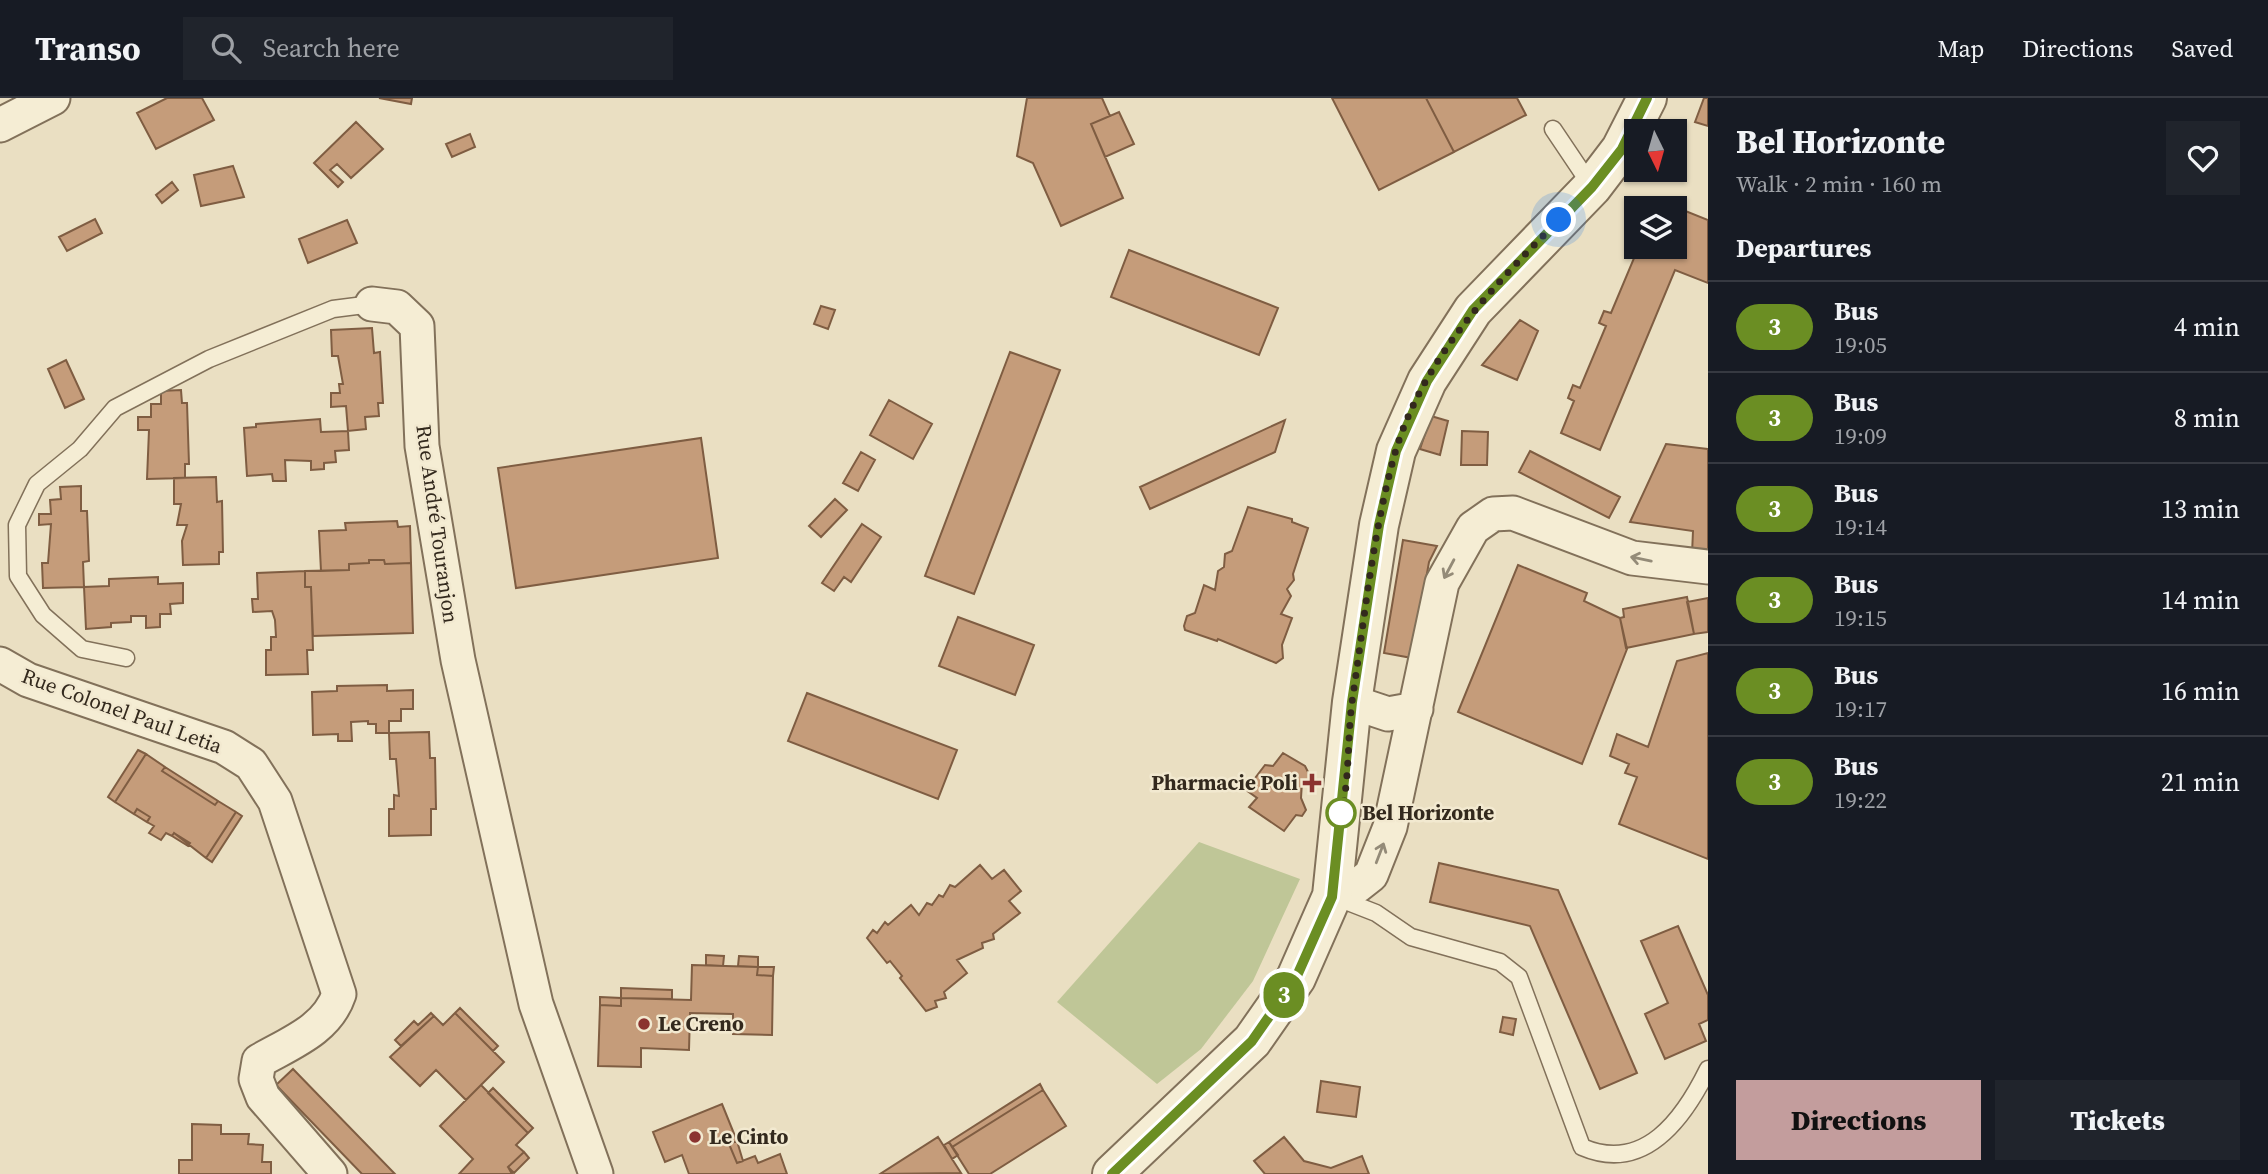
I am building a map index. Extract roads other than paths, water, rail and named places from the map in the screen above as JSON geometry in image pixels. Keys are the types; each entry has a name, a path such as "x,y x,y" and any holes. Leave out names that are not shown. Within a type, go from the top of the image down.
{"street":[{"path":"0,125 52,98"},
{"path":"1112,1174 1252,1041 1296,978 1332,897 1352,702 1379,525 1396,451 1427,381 1473,310 1592,187 1622,149 1647,98"},
{"name":"Rue André Touranjon","path":"372,304 397,307 417,326 422,446 458,660 536,1004 596,1174"},
{"path":"1332,897 1357,886 1371,875 1390,827 1441,583 1474,528 1493,514 1513,513 1632,558 1708,567"},
{"name":"Rue Colonel Paul Letia","path":"0,664 28,680 225,747 251,764 275,801 339,994 333,1010 324,1022 259,1062 256,1079 263,1097 330,1174"},
{"path":"1352,702 1388,714 1416,709"}],"lane":[{"path":"1553,128 1592,187"},
{"name":"Rue André Touranjon","path":"126,658 82,649 43,615 18,576 17,524 37,484 80,449 115,408 209,359 333,309 372,304"},
{"path":"1332,897 1376,913 1412,937 1500,962 1519,977 1582,1147 1595,1160 1616,1169 1632,1169 1652,1159 1689,1107 1708,1069"}],"place":[{"name":"Pharmacie Poli","path":"1312,783"},
{"name":"Bel Horizonte","path":"1341,813"},
{"name":"Le Creno","path":"644,1024"},
{"name":"Le Cinto","path":"695,1137"}]}
